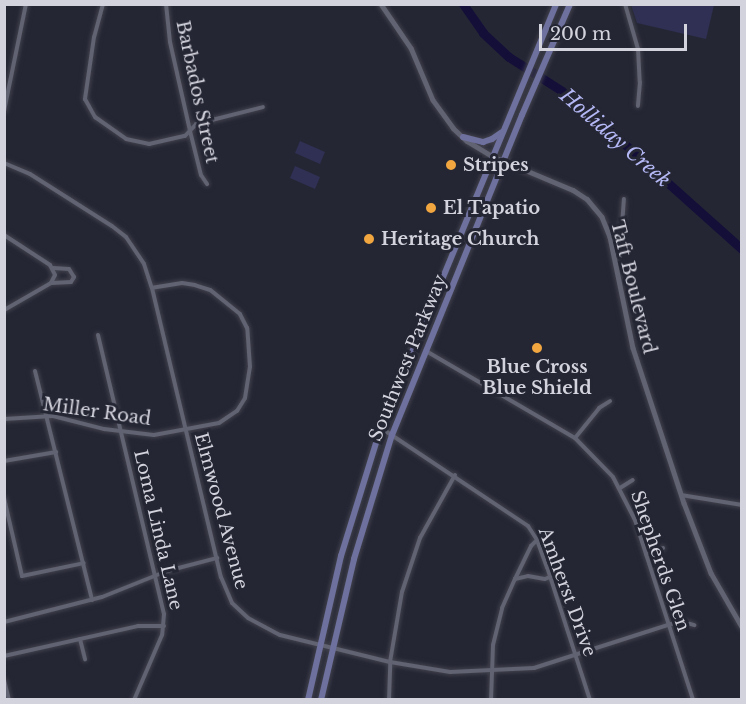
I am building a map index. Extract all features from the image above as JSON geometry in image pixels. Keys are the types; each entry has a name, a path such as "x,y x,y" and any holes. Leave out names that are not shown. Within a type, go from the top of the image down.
{"main road":[{"name":"Southwest Parkway","path":"308,699 360,489 381,428 556,4"},
{"name":"Southwest Parkway","path":"321,699 373,493 392,435 522,115 570,4"},
{"path":"463,137 483,142 492,139 504,130"},
{"path":"456,243 469,247"},
{"path":"360,489 373,493"}],"street":[{"path":"4,111 26,4"},
{"path":"103,4 85,99 94,117 126,139 140,144 149,144 185,136 196,124 263,107"},
{"name":"Barbados Street","path":"166,4 170,42 190,131 201,175 207,184"},
{"name":"Taft Boulevard","path":"381,4 411,48 433,100 444,118 463,137 492,156 573,189 587,199 602,217 610,237 633,348 681,495 711,573 741,627"},
{"path":"625,4 638,49 640,82 638,106"},
{"name":"Elmwood Avenue","path":"4,163 36,178 119,231 139,255 152,288 185,430 227,592 237,608 248,618 280,635 390,662 450,672 534,668 668,624 680,621 694,625"},
{"path":"610,237 622,226 624,199"},
{"path":"4,235 53,268 69,269 74,277 71,282 51,283 4,310"},
{"path":"51,283 55,275 53,268"},
{"name":"Miller Road","path":"4,419 48,416 122,432 154,435 219,423 237,411 242,404 250,367 247,328 235,309 210,290 182,283 152,288"},
{"name":"Loma Linda Lane","path":"98,335 156,575 164,626 134,699"},
{"name":"Shepherds Glen","path":"426,351 575,438 597,458 620,488 646,554 693,699"},
{"path":"35,371 92,600"},
{"path":"575,438 599,408 610,401"},
{"name":"Amherst Drive","path":"381,428 521,519 537,540 590,699"},
{"path":"4,461 56,452"},
{"path":"389,699 390,662 402,592 420,538 454,475"},
{"path":"620,488 633,480"},
{"path":"681,495 741,505"},
{"path":"4,498 22,576 28,577 84,563"},
{"path":"491,699 493,645 502,608 514,579 531,546 537,540"},
{"path":"646,554 663,548"},
{"path":"4,622 92,600 156,575 217,558"},
{"path":"514,579 528,576 545,579 550,577"},
{"path":"4,656 138,626 164,626"},
{"path":"80,639 85,659"},
{"path":"4,680 9,699"}],"shaded area":[{"path":"631,4 714,5 706,39 637,23"},
{"path":"300,141 325,152 320,164 295,153"},
{"path":"295,166 320,177 315,189 290,178"}],"waterway":[{"name":"Holliday Creek","path":"463,4 483,33 509,57 573,98 742,249"}],"place":[{"name":"Stripes","path":"451,165"},
{"name":"El Tapatio","path":"431,208"},
{"name":"Heritage Church","path":"369,239"},
{"name":"Blue Cross Blue Shield","path":"537,348"}]}
